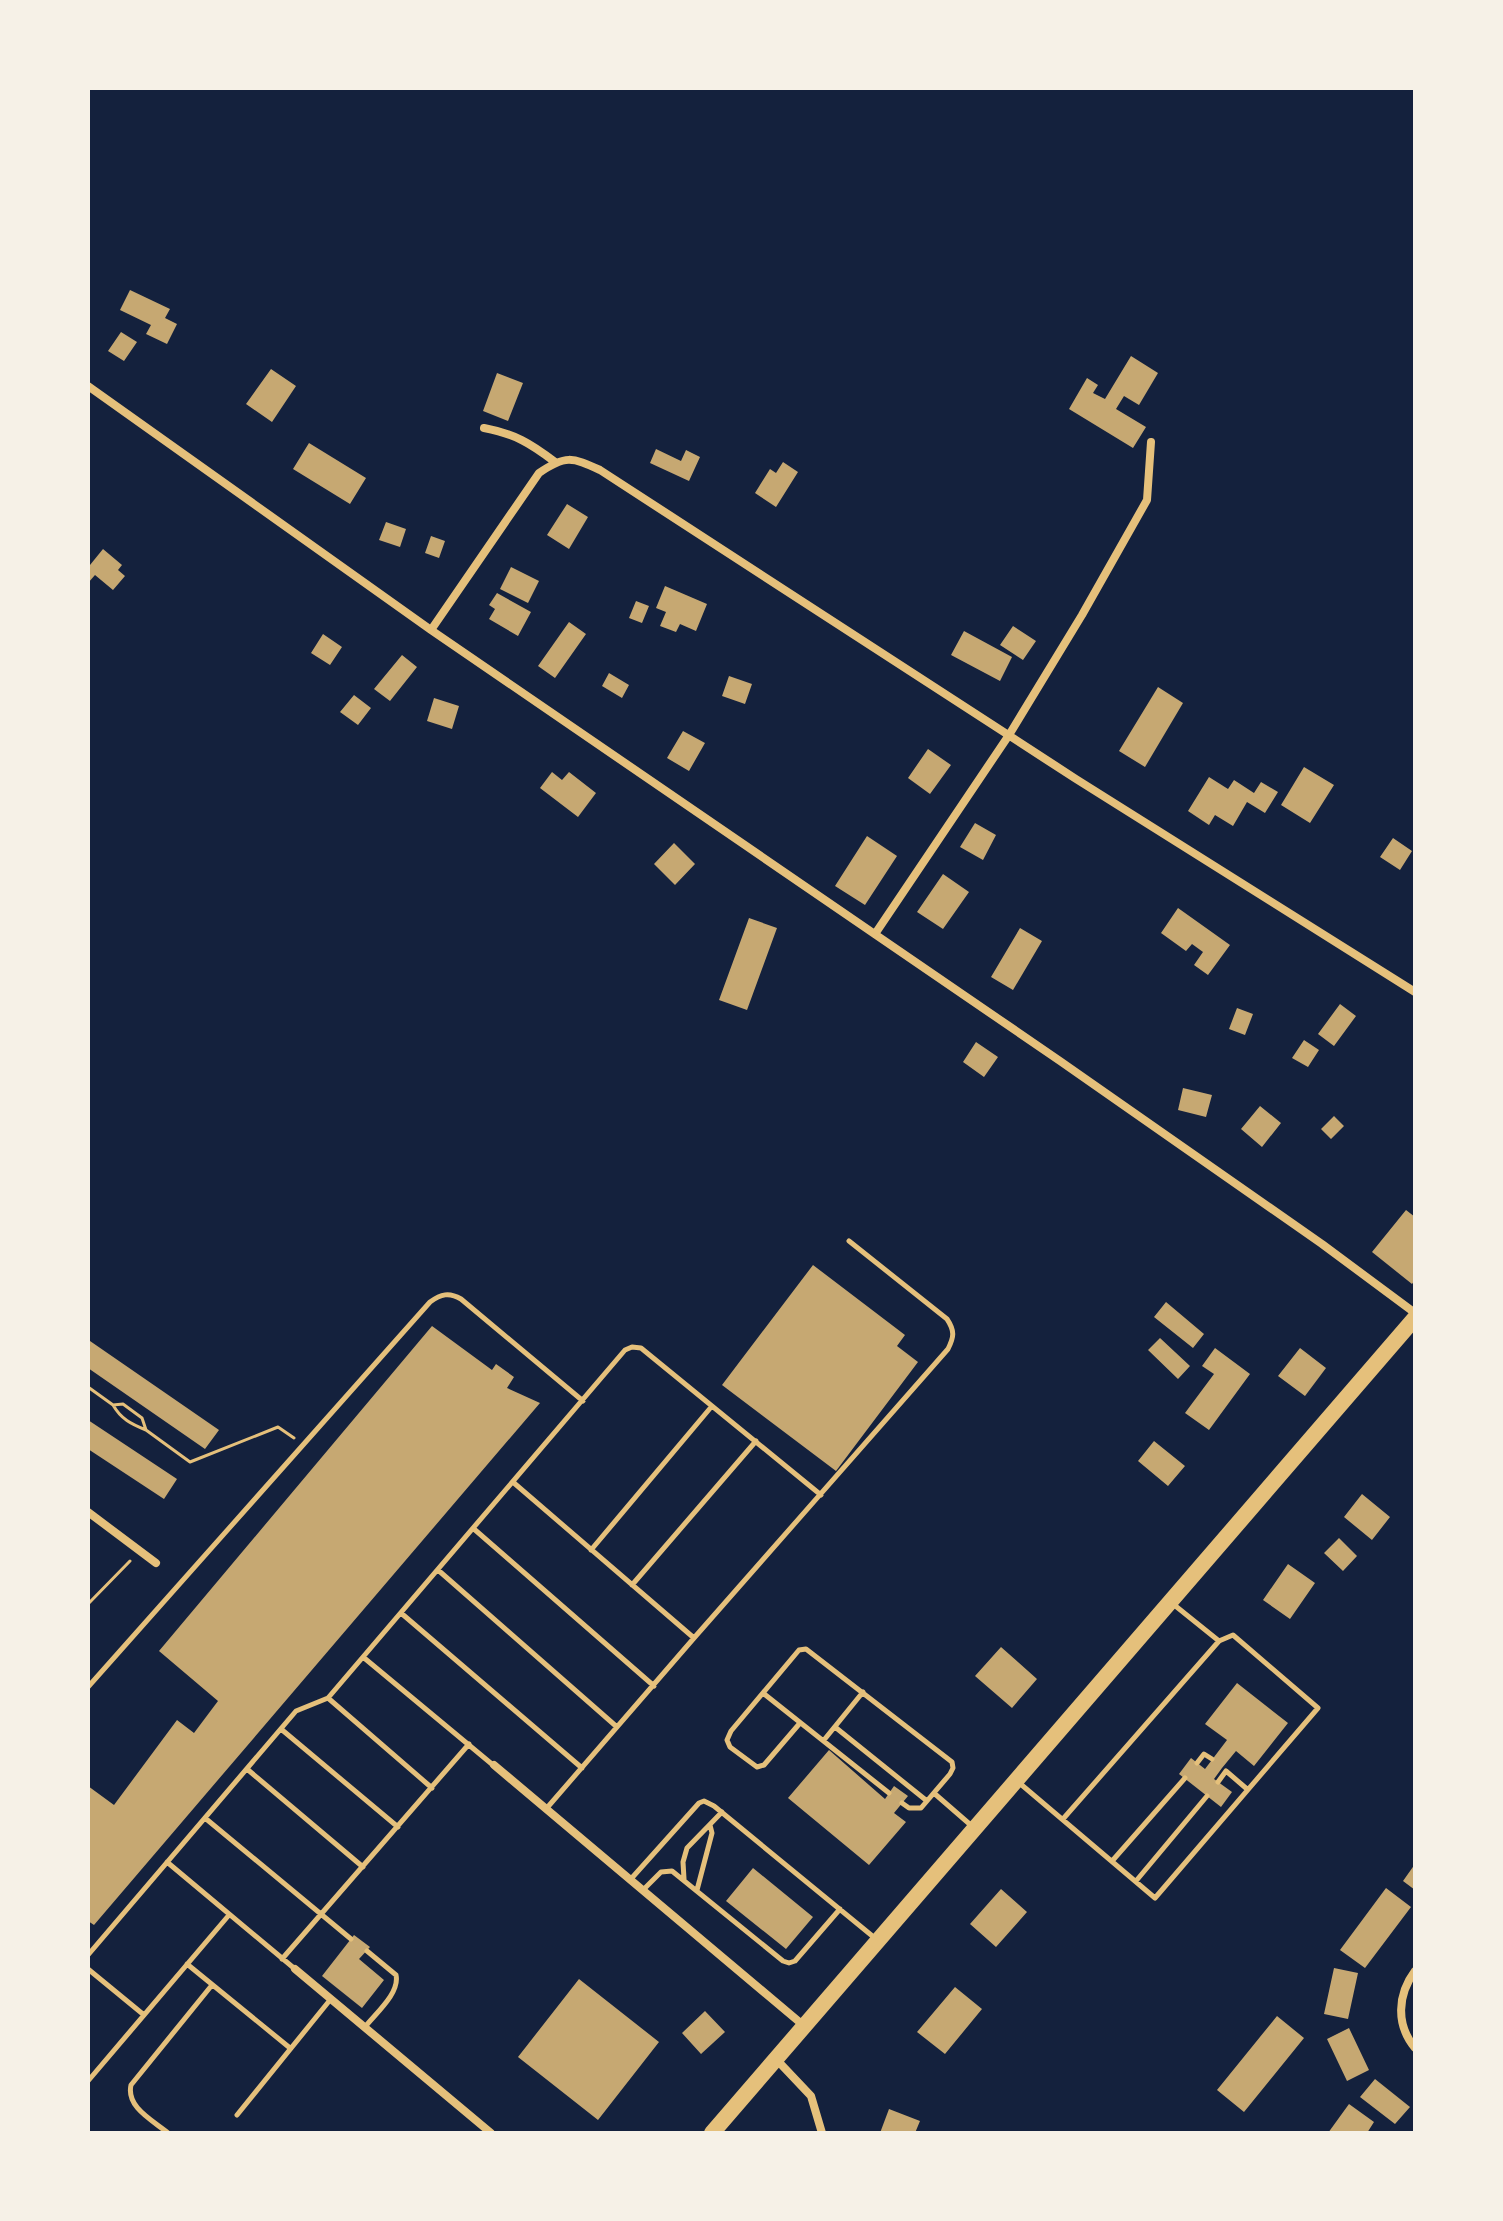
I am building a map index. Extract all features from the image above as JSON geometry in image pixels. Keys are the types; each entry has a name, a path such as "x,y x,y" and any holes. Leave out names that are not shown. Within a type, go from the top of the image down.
{"highway":[{"path":"712,2133 1415,1316"}],"street":[{"path":"88,386 431,630 1309,1235 1415,1316"},
{"path":"484,428 529,442 555,462"},
{"path":"875,934 1009,735 1147,500 1151,442"},
{"path":"431,630 539,473 555,462 577,459 600,470 1009,735 1415,992"},
{"path":"88,1512 156,1563"},
{"path":"494,1765 803,2025"},
{"path":"295,1969 491,2133"},
{"path":"1415,1971 1402,1992 1400,2015 1409,2041 1415,2048"},
{"path":"776,2059 811,2096 822,2133"}],"lane":[{"path":"546,1809 948,1349 953,1339 953,1329 947,1319 849,1241"},
{"path":"88,1687 430,1302 440,1295 452,1294 461,1299 583,1401"},
{"path":"88,1955 296,1711 328,1698 625,1350 641,1348 821,1495"},
{"path":"591,1550 712,1406"},
{"path":"632,1585 756,1441"},
{"path":"514,1483 694,1638"},
{"path":"474,1529 654,1686"},
{"path":"438,1570 617,1727"},
{"path":"1169,1601 1219,1641"},
{"path":"401,1613 582,1768"},
{"path":"1015,1780 1155,1898 1318,1708 1233,1635 1219,1641 1063,1819"},
{"path":"800,1723 764,1765 757,1767 730,1747 727,1740 731,1731 799,1650 806,1649 952,1762 950,1774 928,1802 916,1809 902,1803"},
{"path":"363,1657 494,1765"},
{"path":"824,1740 863,1692"},
{"path":"763,1693 889,1793"},
{"path":"328,1698 432,1788"},
{"path":"835,1727 928,1802"},
{"path":"281,1729 398,1827"},
{"path":"282,1959 469,1744"},
{"path":"1197,1763 1204,1754 1212,1759"},
{"path":"247,1769 363,1867"},
{"path":"1218,1782 1224,1770 1247,1789"},
{"path":"1113,1860 1185,1778"},
{"path":"935,1794 974,1827"},
{"path":"1136,1881 1207,1796"},
{"path":"630,1880 699,1803 708,1802 876,1940"},
{"path":"684,1879 683,1862 687,1848 722,1812"},
{"path":"205,1818 351,1939"},
{"path":"697,1890 712,1833 710,1824"},
{"path":"167,1862 295,1969"},
{"path":"643,1891 661,1872 672,1871 789,1963 795,1961 840,1909"},
{"path":"88,2081 229,1915"},
{"path":"365,2027 395,1990 398,1980 367,1951"},
{"path":"187,1964 290,2048"},
{"path":"88,1969 144,2015"},
{"path":"168,2133 132,2103 129,2094 131,2085 212,1985"},
{"path":"237,2115 331,1999"}],"path":[{"path":"88,1387 113,1405 129,1423 146,1430 190,1462 278,1427 304,1444"},
{"path":"113,1405 123,1404 142,1418 146,1430"},
{"path":"88,1604 140,1552"}],"building":[{"path":"130,290 170,309 165,318 177,324 167,344 146,334 151,325 120,310"},
{"path":"121,332 137,342 124,361 108,351"},
{"path":"1131,356 1158,373 1139,405 1124,396 1116,409 1146,427 1133,448 1069,409 1087,378 1098,385 1093,393 1105,399"},
{"path":"271,369 296,386 272,422 246,404"},
{"path":"497,373 523,383 508,421 483,411"},
{"path":"309,443 366,478 350,504 293,469"},
{"path":"656,449 681,461 686,450 700,457 689,481 650,463"},
{"path":"783,462 798,472 776,507 755,493 770,469 776,473"},
{"path":"567,504 588,517 569,549 547,535"},
{"path":"386,522 406,529 400,547 379,540"},
{"path":"431,536 445,541 439,558 425,553"},
{"path":"103,549 122,565 118,570 125,576 113,590 95,575 88,583 88,563 90,565"},
{"path":"511,567 539,581 528,603 500,589"},
{"path":"665,586 707,604 696,631 680,624 676,632 660,626 666,612 656,608"},
{"path":"497,593 531,612 518,636 489,619 495,609 489,605"},
{"path":"636,601 649,606 642,623 629,618"},
{"path":"569,622 586,634 555,678 538,666"},
{"path":"1013,626 1036,641 1023,660 1000,645"},
{"path":"964,631 1012,657 1000,681 951,655"},
{"path":"323,634 342,647 330,665 311,653"},
{"path":"402,655 417,667 390,701 374,689"},
{"path":"609,673 629,685 622,698 602,686"},
{"path":"729,676 752,684 745,704 722,696"},
{"path":"1158,687 1183,703 1145,767 1119,751"},
{"path":"354,695 371,708 358,725 340,712"},
{"path":"434,698 459,706 452,729 427,721"},
{"path":"683,731 705,743 689,771 667,758"},
{"path":"928,749 951,765 930,794 908,778"},
{"path":"1304,767 1334,785 1310,823 1281,805"},
{"path":"552,772 562,780 569,772 596,793 578,817 540,788"},
{"path":"1209,777 1228,789 1234,780 1254,793 1261,782 1278,792 1265,813 1247,802 1233,826 1215,815 1209,825 1188,811"},
{"path":"975,823 996,835 983,860 960,847"},
{"path":"867,836 897,856 865,905 835,886"},
{"path":"1393,838 1412,851 1400,870 1380,857"},
{"path":"674,843 695,864 675,885 654,864"},
{"path":"943,874 969,892 943,929 917,912"},
{"path":"1178,908 1230,945 1208,975 1194,965 1203,952 1192,944 1186,951 1161,933"},
{"path":"749,918 777,928 747,1010 719,1000"},
{"path":"1020,928 1042,941 1013,990 991,977"},
{"path":"1340,1004 1356,1016 1334,1046 1318,1034"},
{"path":"1237,1008 1253,1014 1245,1035 1229,1029"},
{"path":"1304,1040 1319,1050 1308,1067 1292,1058"},
{"path":"976,1042 998,1057 984,1077 963,1062"},
{"path":"1183,1088 1212,1095 1206,1117 1178,1110"},
{"path":"1260,1106 1281,1123 1262,1147 1241,1129"},
{"path":"1334,1116 1344,1126 1331,1139 1321,1129"},
{"path":"1406,1210 1415,1217 1415,1280 1412,1284 1372,1252"},
{"path":"813,1265 905,1335 897,1346 918,1362 836,1471 722,1385"},
{"path":"1166,1302 1204,1334 1193,1348 1154,1317"},
{"path":"432,1326 492,1370 496,1364 514,1377 507,1388 540,1403 94,1925 88,1921 88,1786 114,1805 177,1720 194,1733 218,1701 159,1651"},
{"path":"1160,1338 1190,1366 1178,1379 1148,1350"},
{"path":"90,1341 219,1430 205,1449 88,1368"},
{"path":"1215,1348 1250,1374 1209,1430 1185,1413 1214,1374 1202,1366"},
{"path":"1300,1348 1326,1368 1305,1396 1278,1376"},
{"path":"88,1420 177,1479 164,1499 88,1449"},
{"path":"1154,1441 1185,1466 1168,1486 1138,1461"},
{"path":"1362,1494 1390,1517 1372,1540 1344,1517"},
{"path":"1339,1538 1357,1556 1343,1571 1324,1553"},
{"path":"1288,1564 1315,1583 1290,1619 1263,1600"},
{"path":"1001,1647 1037,1679 1012,1708 975,1676"},
{"path":"1237,1683 1288,1723 1254,1766 1236,1751 1222,1768 1214,1779 1232,1792 1221,1807 1179,1774 1191,1758 1205,1769 1227,1740 1205,1724"},
{"path":"829,1750 885,1799 894,1786 908,1796 894,1813 906,1822 869,1865 788,1798"},
{"path":"1415,1864 1415,1890 1403,1881"},
{"path":"753,1868 813,1917 786,1949 726,1901"},
{"path":"1386,1888 1411,1907 1365,1968 1340,1950"},
{"path":"1001,1889 1027,1912 996,1947 970,1924"},
{"path":"354,1935 370,1947 359,1959 384,1980 362,2008 322,1976"},
{"path":"1334,1968 1358,1973 1348,2019 1324,2014"},
{"path":"579,1979 659,2042 598,2120 518,2057"},
{"path":"955,1987 982,2009 945,2054 917,2032"},
{"path":"705,2011 725,2032 701,2054 682,2033"},
{"path":"1277,2016 1304,2038 1244,2112 1217,2090"},
{"path":"1349,2028 1369,2070 1347,2081 1327,2039"},
{"path":"1375,2079 1410,2107 1395,2124 1360,2097"},
{"path":"1349,2104 1374,2122 1367,2133 1328,2133"},
{"path":"889,2109 920,2121 915,2133 880,2133"}]}
